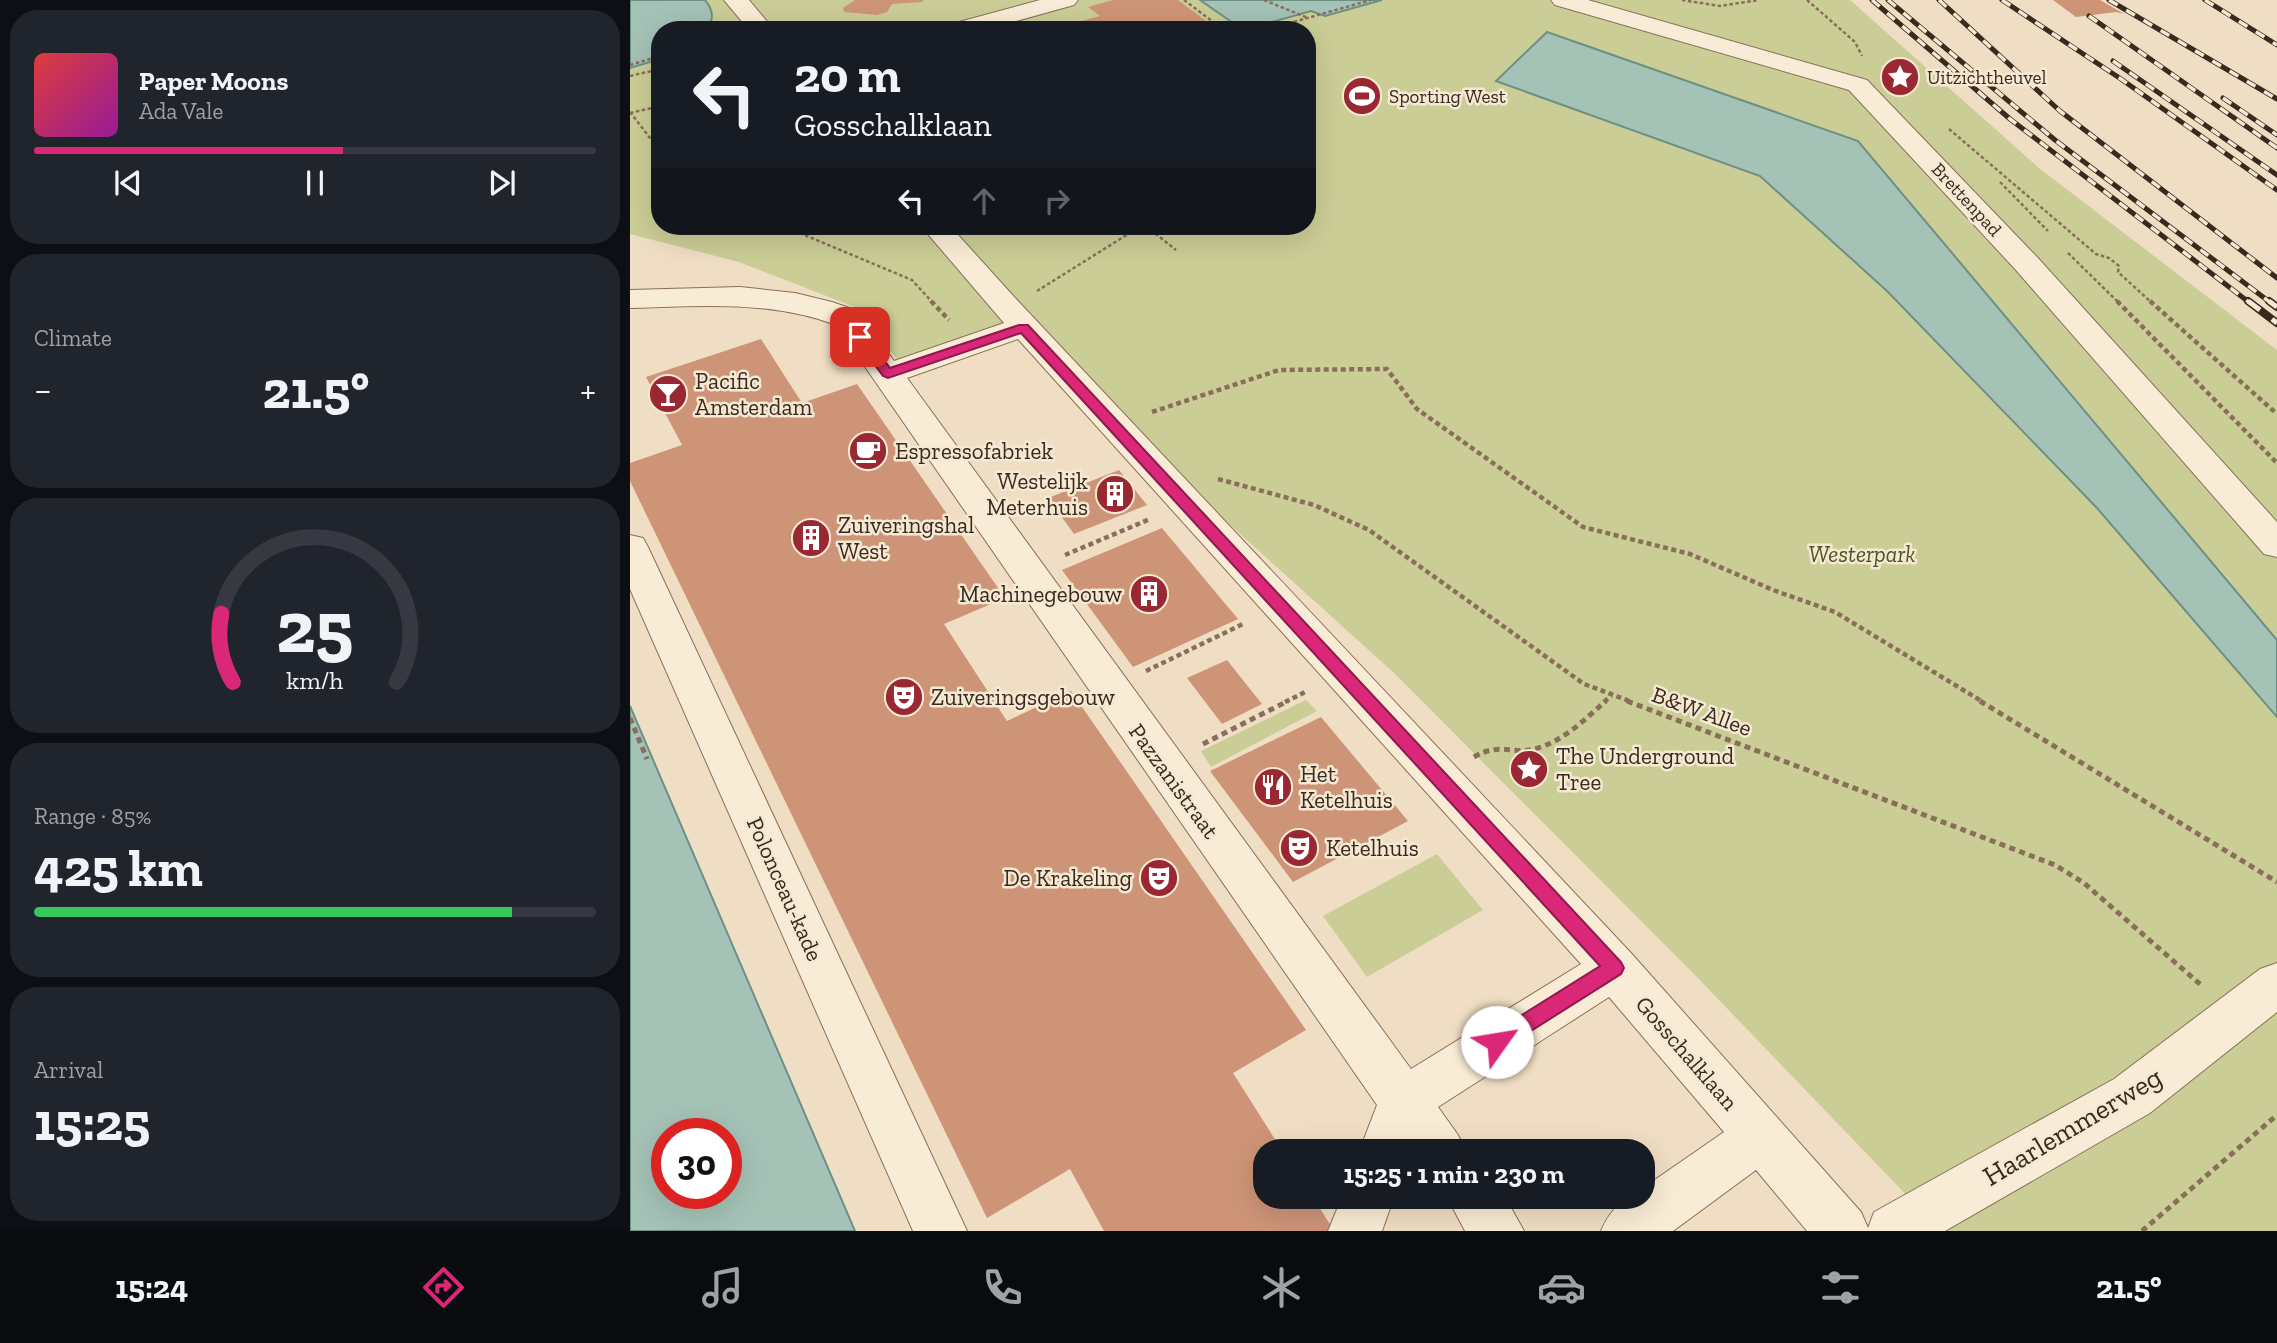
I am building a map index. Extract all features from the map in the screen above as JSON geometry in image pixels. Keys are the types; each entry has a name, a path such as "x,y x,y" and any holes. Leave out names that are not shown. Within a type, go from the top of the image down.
{"street":[{"path":"736,0 754,21"},
{"path":"989,21 1066,0"},
{"name":"Brettenpad","path":"1563,0 1858,85 2026,263 2277,545"},
{"name":"Gosschalklaan","path":"942,235 1146,461 1614,968 1842,1231"},
{"name":"Pazzanistraat","path":"630,299 749,295 823,308 847,318 1025,572 1431,1139"},
{"path":"888,374 970,345 1014,317"},
{"name":"Polonceau-kade","path":"630,547 940,1231"},
{"path":"1390,1139 1404,1101 1614,968"},
{"name":"Haarlemmerweg","path":"1893,1231 2132,1096 2277,984"},
{"path":"1628,1231 1760,1137"},
{"path":"1355,1231 1363,1209"},
{"path":"1481,1209 1497,1231"}],"path":[{"path":"1184,0 1212,21"},
{"path":"1264,0 1308,18"},
{"path":"1297,21 1371,0"},
{"path":"1682,0 1720,6 1759,0"},
{"path":"1807,0 1855,42 1867,64"},
{"path":"630,65 651,61"},
{"path":"630,76 651,71"},
{"path":"651,108 630,113 651,140"},
{"path":"2052,237 2023,204 1947,129 2096,254 2109,258 2119,266 2118,272 2277,414"},
{"path":"804,235 912,280 970,345"},
{"path":"1014,317 1044,289 1130,235"},
{"path":"1156,235 1176,250"},
{"path":"2060,247 2194,376 2277,463"},
{"path":"1114,425 1279,370 1387,369 1417,409 1583,527 1690,555 1773,590 1835,612 2277,882"},
{"name":"B&W Allee","path":"1146,461 1310,502 1337,513 1369,530 1548,662 1584,684 2055,865 2084,883 2236,1015"},
{"path":"1025,572 1186,504"},
{"path":"1109,690 1280,606"},
{"path":"1163,765 1342,674"},
{"path":"1439,778 1489,748 1537,749 1573,730 1611,696"},
{"path":"630,718 647,759"},
{"path":"2142,1231 2277,1115"}],"green space":[{"name":"Westerpark","path":"630,0 1850,0 2039,168 2277,350 2277,1231 1941,1231 1694,974 1394,673 1146,449 1030,317 898,361 860,309 739,262 630,234"},
{"path":"1306,700 1317,711 1211,767 1201,751"},
{"path":"1437,854 1483,910 1367,977 1323,916"}],"shaded area":[{"path":"630,0 705,0 710,7 711,21 651,21 651,62 630,68"},
{"path":"1200,0 1382,0 1325,16 1311,11 1275,21 1230,21"},
{"path":"1547,32 1858,141 2277,640 2277,717 2097,508 1887,291 1760,176 1496,81"},
{"path":"630,706 855,1231 630,1231"}],"building":[{"path":"855,0 923,2 892,4 887,12 877,15 844,12 843,8"},
{"path":"1113,0 1178,0 1206,21 1081,21 1100,16 1088,7"},
{"path":"2053,0 2100,0 2124,14 2116,12 2076,17"},
{"path":"761,339 802,403 857,384 1005,598 944,624 1007,721 1071,691 1306,1030 1233,1073 1275,1139 1253,1139 1253,1209 1320,1209 1334,1231 1104,1231 1070,1169 987,1218 630,481 630,463 682,445 646,377"},
{"path":"1119,470 1147,505 1074,534 1048,498"},
{"name":"Machinegebouw","path":"1162,528 1238,619 1133,667 1062,570"},
{"path":"1227,660 1262,704 1222,724 1187,678"},
{"name":"Ketelhuis","path":"1321,717 1408,821 1293,882 1210,771"}],"railway":[{"path":"1872,0 2010,119 2250,303"},
{"path":"1888,0 2055,140 2271,303"},
{"path":"1939,0 2060,111 2277,278"},
{"path":"2002,0 2121,79 2277,190"},
{"path":"2109,0 2277,99"},
{"path":"2205,0 2277,45"},
{"path":"2089,16 2277,148"},
{"path":"2113,61 2277,175"},
{"path":"2223,98 2277,135"},
{"path":"2248,301 2277,323"},
{"path":"2269,301 2277,307"}],"place":[{"name":"Uitzichtheuvel","path":"1900,77"},
{"name":"Sporting West","path":"1362,96"},
{"name":"Pacific Amsterdam","path":"668,394"},
{"name":"Espressofabriek","path":"868,451"},
{"name":"Westelijk Meterhuis","path":"1115,494"},
{"name":"Zuiveringshal West","path":"811,538"},
{"name":"Machinegebouw","path":"1149,594"},
{"name":"Zuiveringsgebouw","path":"904,697"},
{"name":"The Underground Tree","path":"1529,769"},
{"name":"Het Ketelhuis","path":"1273,787"},
{"name":"Ketelhuis","path":"1299,848"},
{"name":"De Krakeling","path":"1159,878"}],"route":[{"path":"860,337 888,374 1024,327 1614,968 1497,1042"}]}
